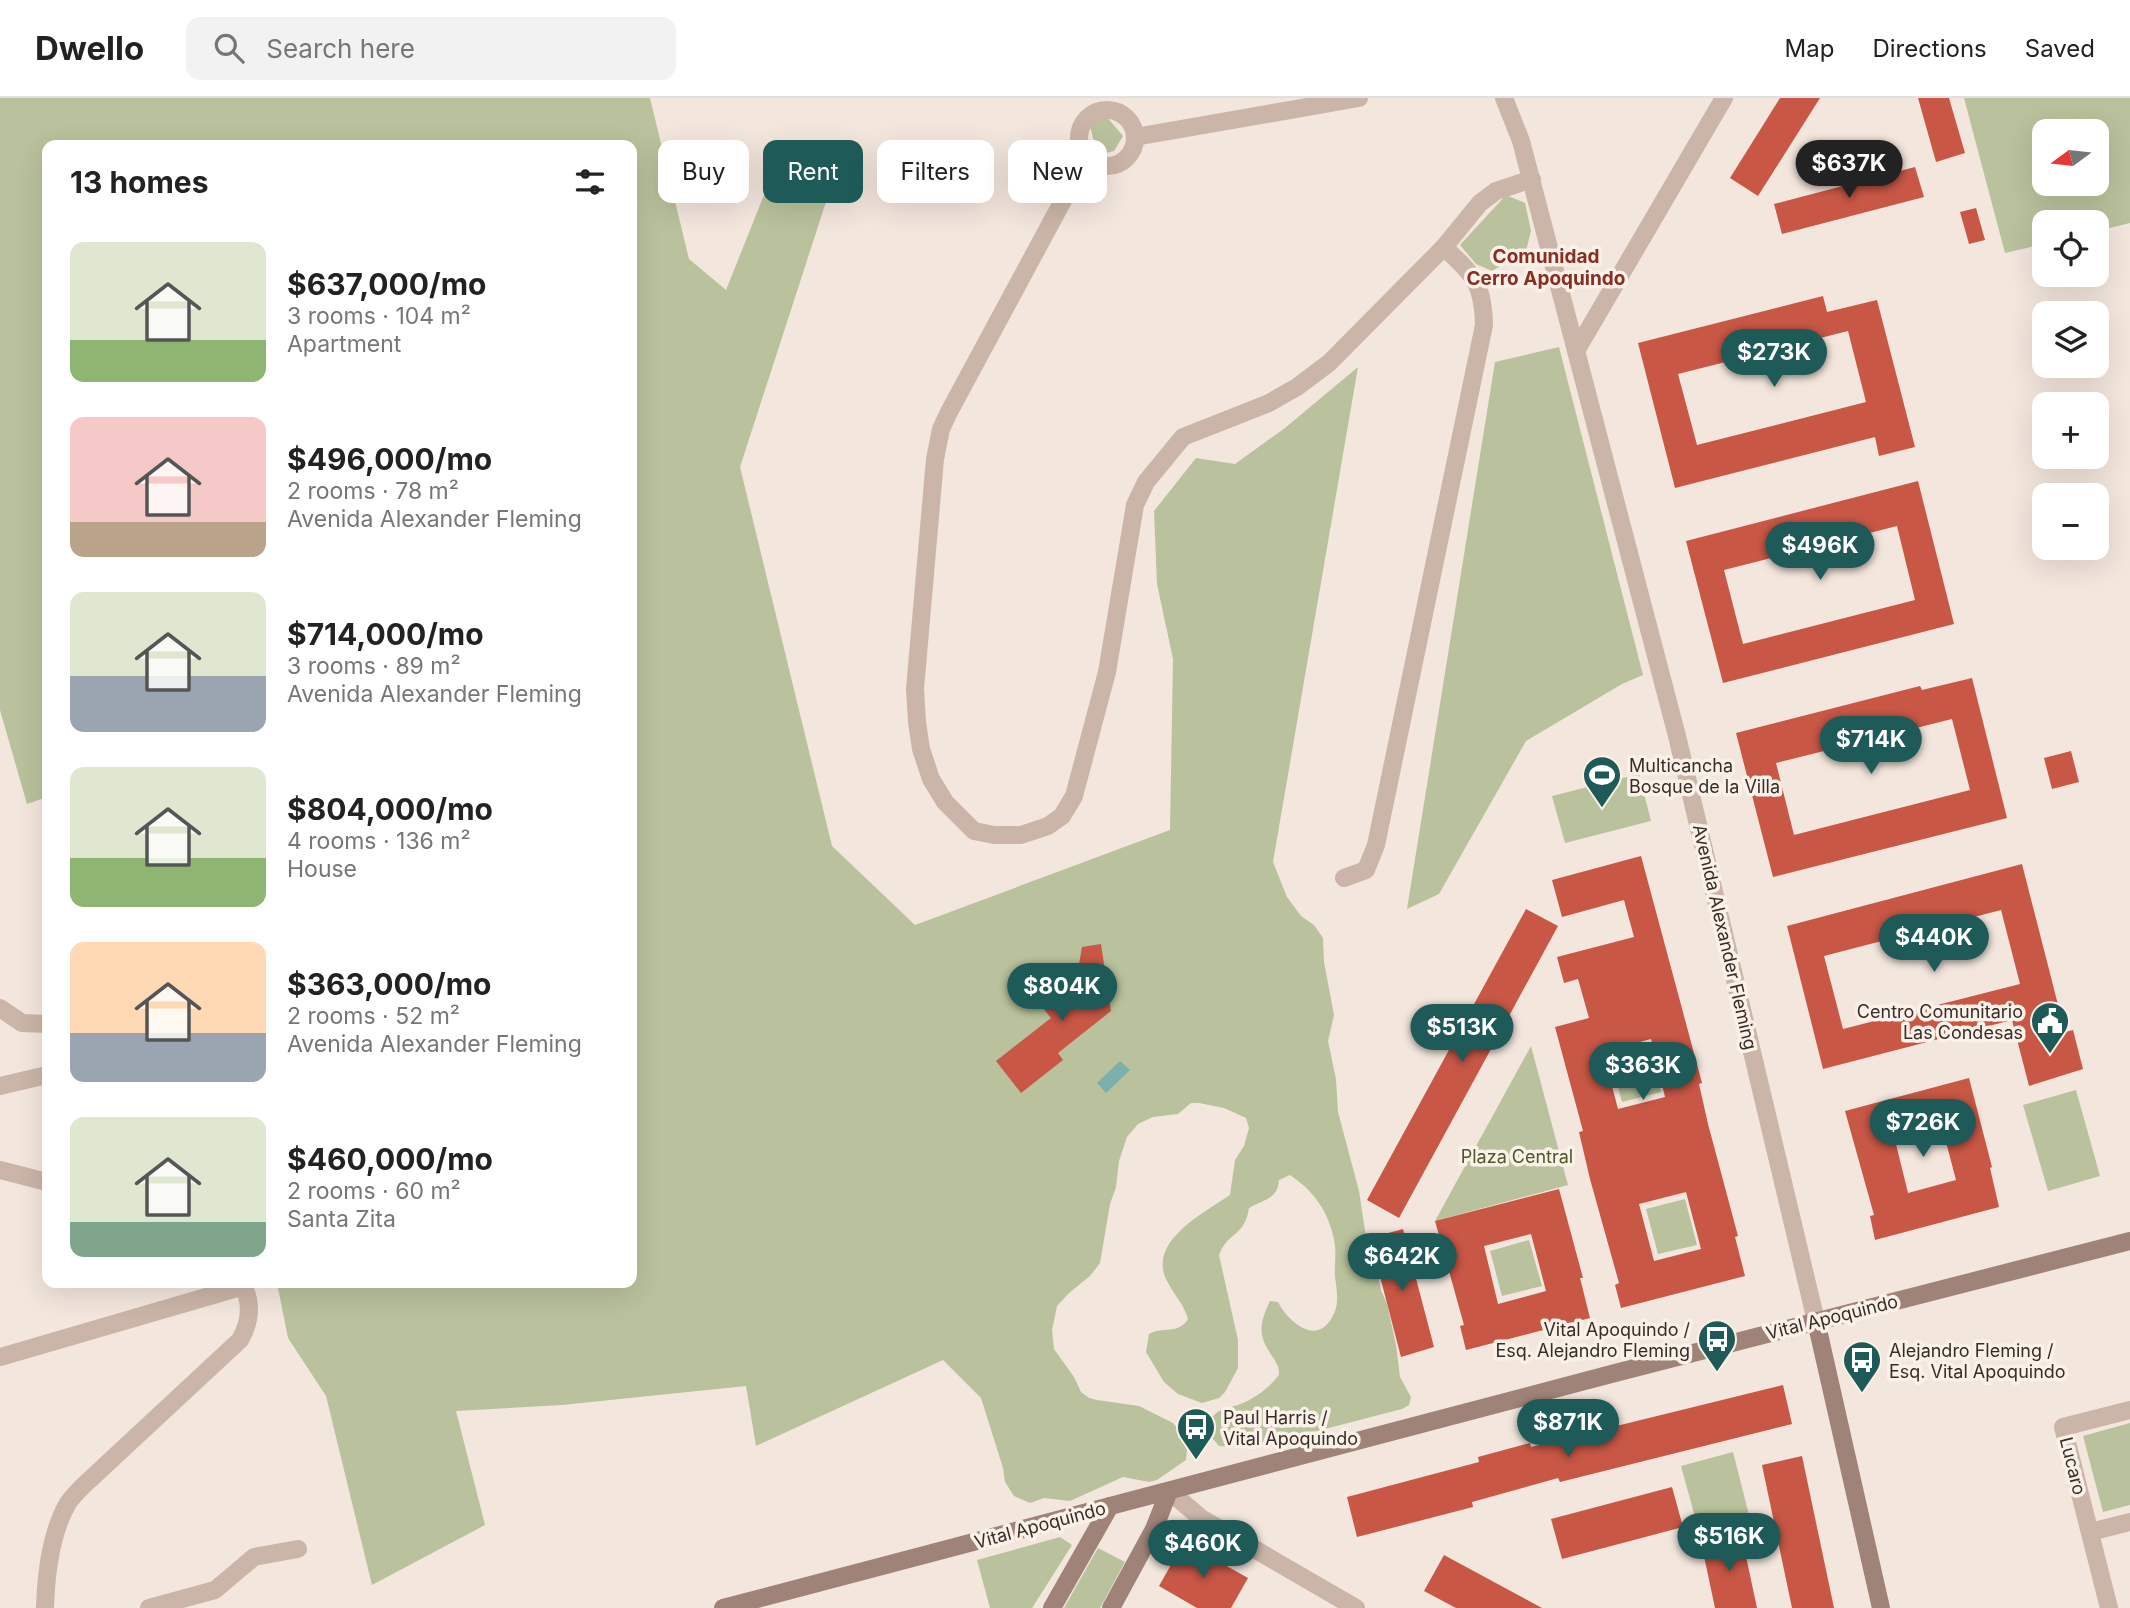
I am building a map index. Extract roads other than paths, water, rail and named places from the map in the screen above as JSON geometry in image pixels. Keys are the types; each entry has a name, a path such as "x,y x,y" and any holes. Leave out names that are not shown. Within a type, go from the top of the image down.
{"street":[{"path":"1082,98 1088,116"},
{"path":"1135,136 1359,98"},
{"name":"Avenida Alexander Fleming","path":"1504,98 1517,125 1532,179 1677,736 1881,1608"},
{"path":"1576,351 1724,98"},
{"path":"1079,140 1082,124 1088,116 1097,111 1107,109 1127,117 1133,125 1135,144 1130,155 1122,162 1107,166"},
{"path":"1062,203 949,412 935,459 915,689 921,749 931,779 945,802 974,831 994,835 1021,835 1048,825 1062,816 1074,796 1107,672 1135,505 1146,482 1167,456 1183,437 1269,402 1297,387 1329,363 1444,247 1488,197 1496,191 1532,179"},
{"path":"1344,878 1366,870 1376,845 1485,325 1481,290 1474,277 1444,247"},
{"path":"0,1008 22,1023 42,1024"},
{"path":"0,1086 42,1076"},
{"path":"0,1170 42,1181"},
{"name":"Vital Apoquindo","path":"723,1608 2130,1241"},
{"path":"0,1357 230,1288"},
{"path":"45,1608 52,1553 68,1503 240,1340 246,1330 250,1308 244,1288"},
{"name":"Lucaro","path":"2109,1608 2063,1427 2130,1410"},
{"path":"1111,1608 1154,1529 1169,1491 1201,1518 1356,1608"},
{"path":"1052,1608 1110,1506"},
{"path":"2090,1532 2130,1522"},
{"path":"149,1608 215,1590 254,1558 298,1549"}],"water":[{"path":"1120,1061 1130,1070 1106,1093 1097,1083"}],"place":[{"name":"Multicancha Bosque de la Villa","path":"1602,809"},
{"name":"Centro Comunitario Las Condesas","path":"2050,1055"},
{"name":"Vital Apoquindo / Esq. Alejandro Fleming","path":"1717,1373"},
{"name":"Alejandro Fleming / Esq. Vital Apoquindo","path":"1862,1394"},
{"name":"Paul Harris / Vital Apoquindo","path":"1196,1461"}],"district":[{"name":"Comunidad Cerro Apoquindo","path":"1546,267"}],"park label":[{"name":"Plaza Central","path":"1517,1156"}]}
